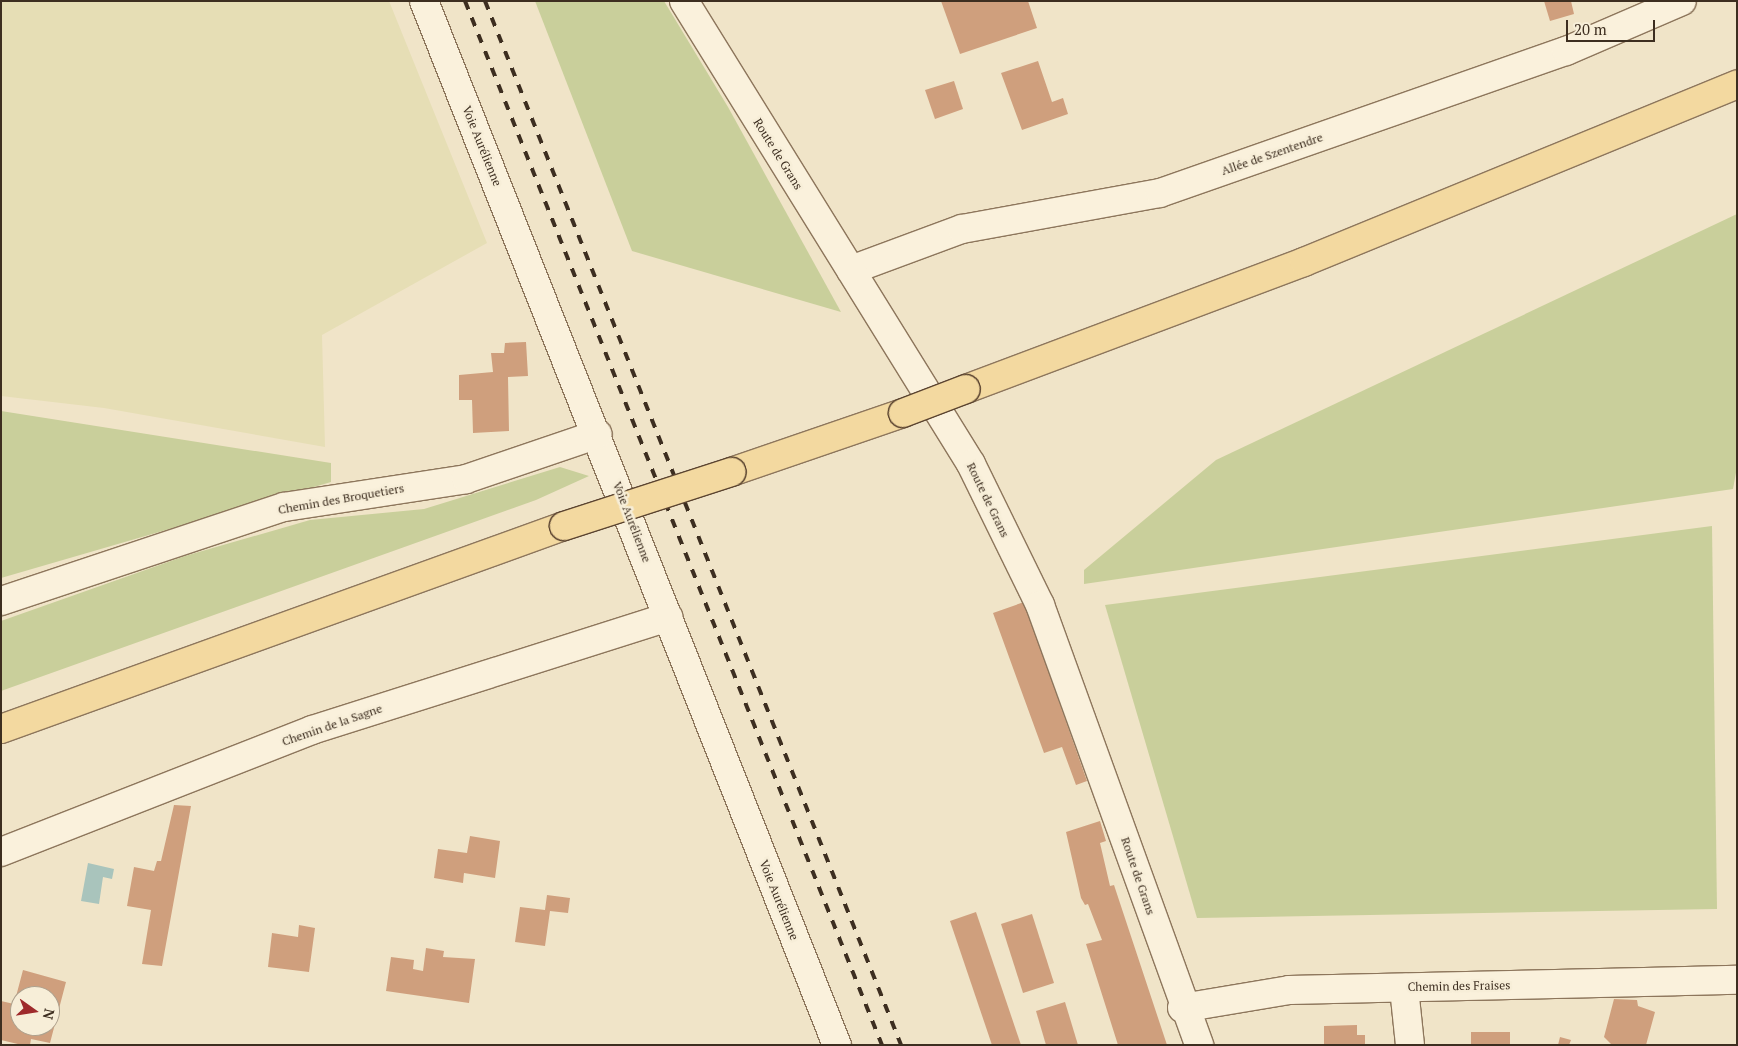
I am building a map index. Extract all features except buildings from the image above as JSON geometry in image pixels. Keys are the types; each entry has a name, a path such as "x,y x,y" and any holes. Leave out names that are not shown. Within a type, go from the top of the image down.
{"main road":[{"path":"1,729 564,526 731,472 903,413 1304,262 1737,84"}],"street":[{"name":"Voie Aurélienne","path":"424,1 598,434 838,1045"},
{"name":"Route de Grans","path":"684,1 971,464 1040,605 1096,752 1182,1008 1199,1045"},
{"name":"Allée de Szentendre","path":"851,270 962,229 1160,193 1566,51 1682,1"},
{"name":"Chemin des Broquetiers","path":"1,601 284,507 466,479 598,434"},
{"name":"Chemin de la Sagne","path":"1,852 312,730 669,617"},
{"name":"Chemin des Fraises","path":"1182,1008 1289,990 1737,980"},
{"path":"1404,988 1410,1045"}],"shaded area":[{"path":"1,1 389,1 487,243 322,335 325,447 104,408 1,396"}],"green space":[{"path":"535,1 664,1 728,107 841,312 632,251"},
{"path":"1737,214 1737,467 1733,489 1084,584 1084,570 1216,460"},
{"path":"1,411 331,463 331,482 1,578"},
{"path":"560,467 589,476 536,500 1,691 1,621 185,556 310,520 424,509"},
{"path":"1712,526 1717,909 1197,918 1105,605"}],"water":[{"path":"88,863 114,869 112,879 103,877 99,904 81,901"}],"railway":[{"path":"465,1 882,1045"},
{"path":"485,1 901,1045"}]}
